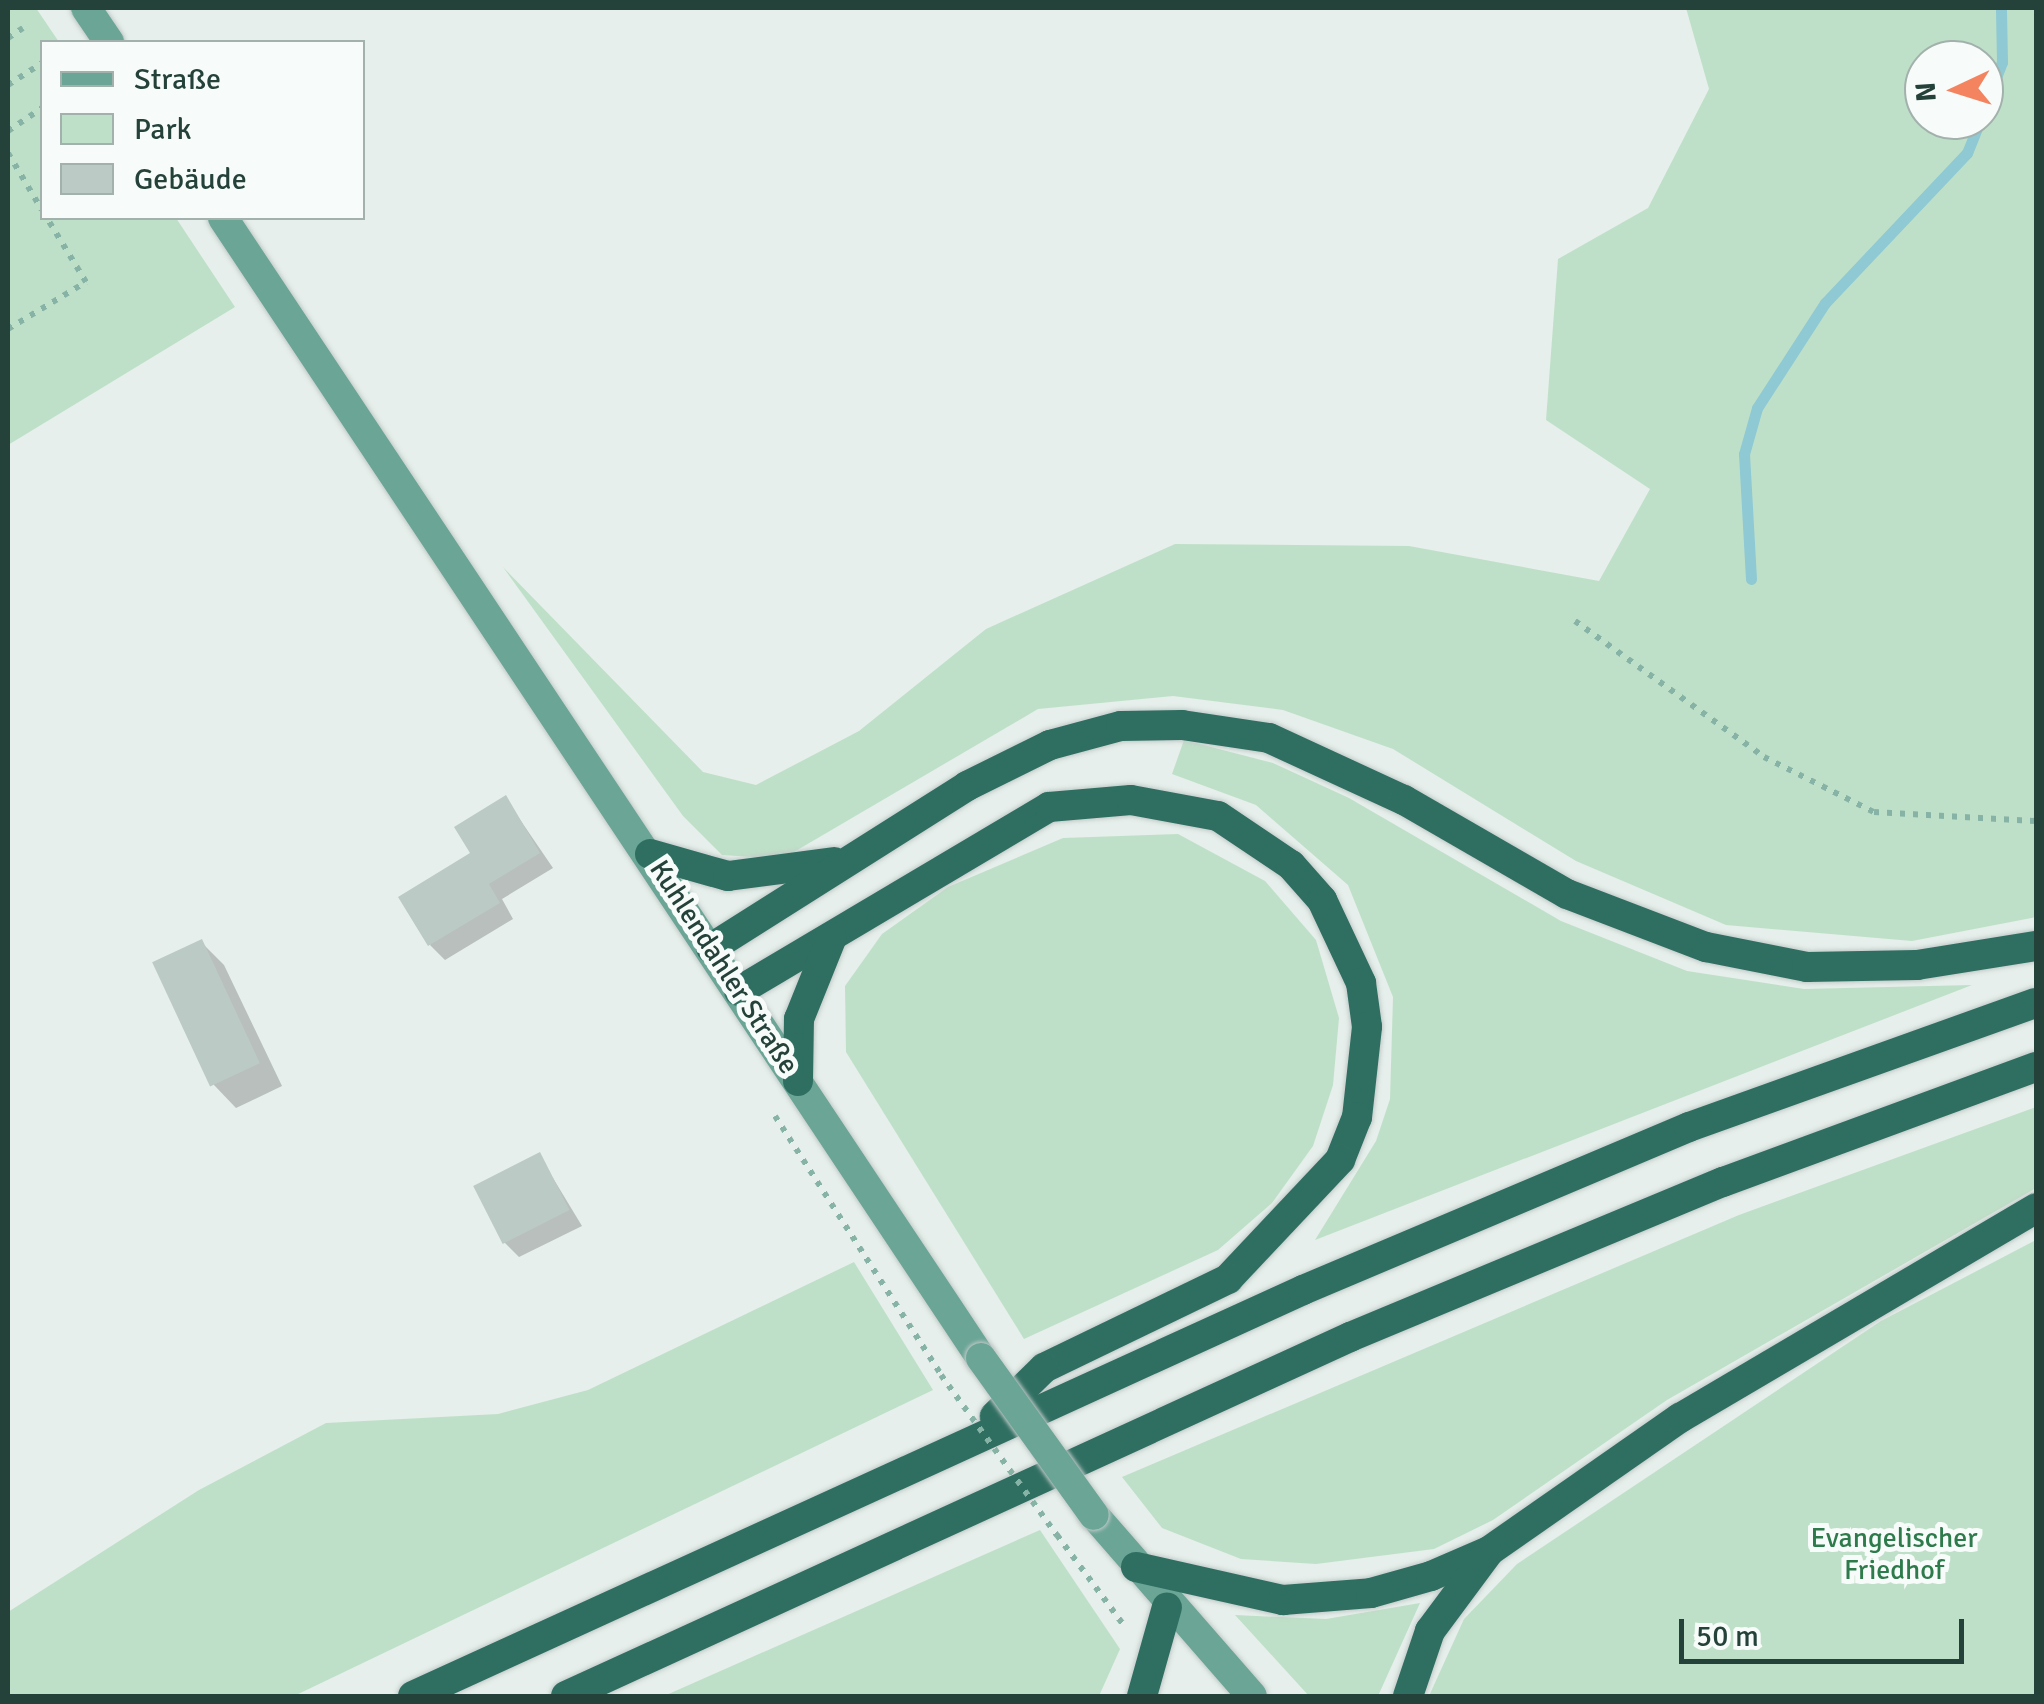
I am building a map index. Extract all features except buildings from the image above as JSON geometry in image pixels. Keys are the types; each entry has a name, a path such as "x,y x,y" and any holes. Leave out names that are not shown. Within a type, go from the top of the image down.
{"highway":[{"path":"711,948 852,859 1050,745 1122,726 1182,726 1269,738 1404,800 1566,894 1706,947 1807,967 1917,965 2036,946"},
{"path":"739,992 1010,822 1049,807 1131,800 1218,816 1291,865 1322,900 1360,983 1368,1027 1356,1117 1340,1160 1284,1229 1228,1279 1044,1368 964,1446"},
{"path":"650,854 728,876 852,859"},
{"path":"798,1081 799,1019 816,960 836,931"},
{"path":"413,1696 964,1446 1124,1368 1689,1127 2036,1003"},
{"path":"566,1696 1350,1337 1723,1182 2036,1067"},
{"path":"1136,1568 1244,1596 1327,1600 1431,1576 1489,1551 1680,1418 2036,1208"},
{"path":"1408,1696 1430,1631 1489,1551"},
{"path":"1142,1696 1167,1607"}],"main road":[{"path":"86,8 108,40"},
{"name":"Kuhlendahler Straße","path":"223,220 650,854 980,1358 1167,1607 1252,1696"}],"path":[{"path":"8,38 22,28"},
{"path":"8,85 40,64"},
{"path":"8,131 40,109"},
{"path":"8,153 40,207"},
{"path":"8,329 86,282 48,220"},
{"path":"1576,621 1764,757 1874,812 2036,821"},
{"path":"941,1375 1130,1642"}],"green space":[{"path":"8,8 36,8 58,40 40,40 40,220 177,220 235,307 8,445"},
{"path":"1686,8 2036,8 2036,917 1912,941 1726,925 1576,861 1393,749 1283,710 1173,696 1038,709 782,859 722,855 683,816 503,567 703,772 756,785 859,731 986,629 1175,544 1409,546 1599,581 1650,489 1546,420 1558,259 1648,208 1709,89"},
{"path":"1184,740 1273,763 1349,798 1561,921 1687,971 1804,989 1972,985 1315,1240 1376,1141 1390,1099 1393,997 1348,885 1256,805 1172,774"},
{"path":"1178,834 1265,881 1316,940 1339,1018 1333,1085 1313,1146 1272,1203 1218,1250 1024,1339 846,1052 845,986 882,934 948,887 1063,838"},
{"path":"2036,1107 2036,1188 1667,1400 1493,1520 1434,1549 1316,1564 1241,1559 1162,1528 1122,1477 1739,1215"},
{"name":"Evangelischer Friedhof","path":"2036,1240 2036,1696 1429,1696 1464,1619 1517,1564 1881,1321"},
{"path":"854,1262 933,1390 294,1696 8,1696 8,1612 199,1490 326,1423 498,1414 588,1390"},
{"path":"1040,1530 1120,1649 1099,1696 664,1696"},
{"path":"1420,1603 1378,1696 1309,1696 1235,1615 1326,1619"}],"waterway":[{"path":"2001,8 2002,40"},
{"path":"1751,579 1744,454 1757,408 1825,303 1967,153 1972,140"}]}
